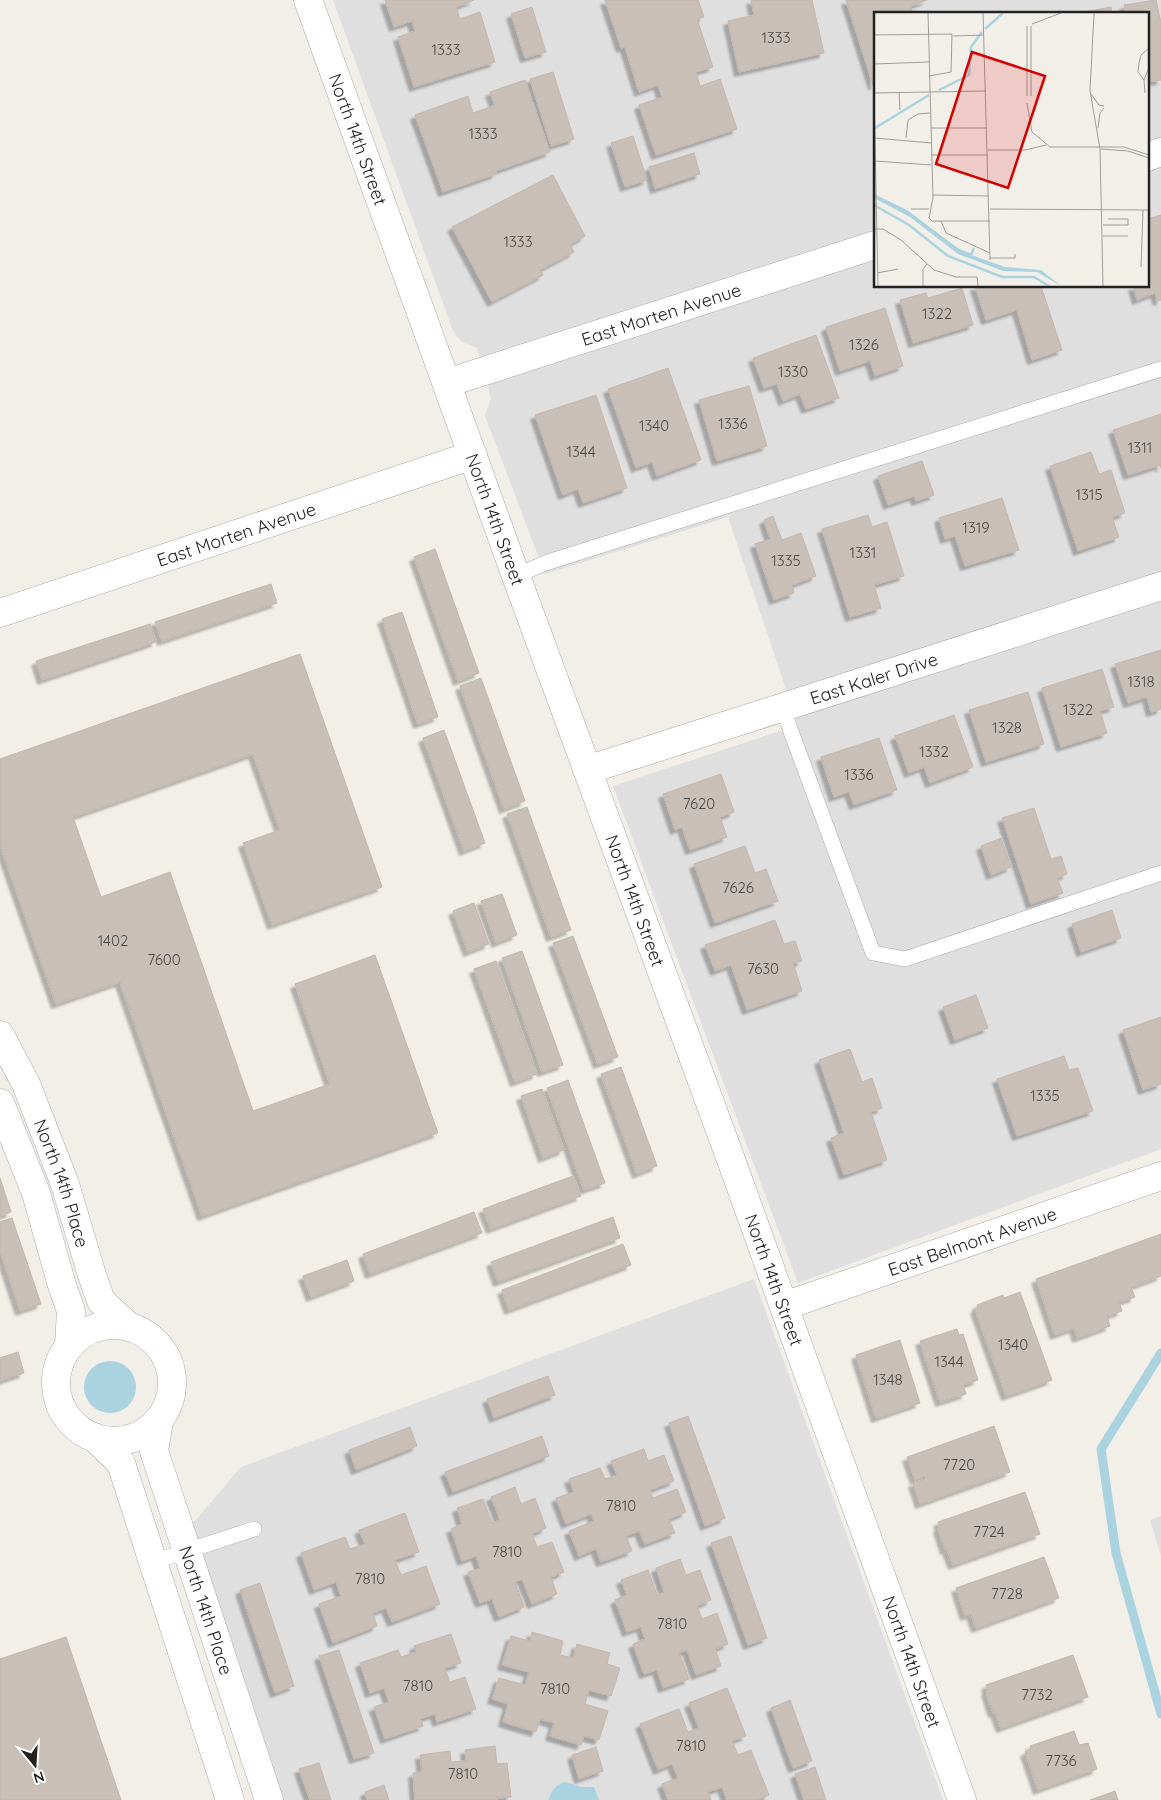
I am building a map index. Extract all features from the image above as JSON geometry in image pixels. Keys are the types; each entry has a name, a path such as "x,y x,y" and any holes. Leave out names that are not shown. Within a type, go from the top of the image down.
{"street":[{"name":"North 14th Street","path":"308,0 962,1800"},
{"path":"1148,156 1161,152"},
{"name":"East Morten Avenue","path":"447,383 874,245"},
{"name":"East Morten Avenue","path":"0,612 473,456"},
{"name":"East Kaler Drive","path":"587,770 1161,586"},
{"name":"North 14th Place","path":"0,1035 26,1084 65,1184 101,1301 128,1326 144,1333 157,1343 166,1357 171,1373 172,1389 168,1405 159,1420 145,1432 129,1439 112,1441 94,1437 79,1430 67,1418 59,1402 56,1386 57,1368 68,1346 80,1335 96,1328 112,1325 128,1326"},
{"name":"North 14th Place","path":"0,1103 36,1193 71,1311 68,1346"},
{"name":"East Belmont Avenue","path":"784,1306 1161,1176"},
{"name":"North 14th Place","path":"159,1420 154,1451 269,1800"},
{"name":"North 14th Place","path":"94,1437 121,1464 230,1800"}],"lane":[{"path":"516,576 545,563 1161,369"},
{"path":"782,707 873,953 905,959 1161,873"},
{"path":"153,1562 254,1529"}],"shaded area":[{"path":"333,0 1161,0 1161,1149 798,1283 613,786 798,725 728,517 545,574 485,416 491,398 477,348 462,342 453,331"},
{"path":"754,1279 943,1800 279,1800 188,1529 241,1467"},
{"path":"1161,1516 1161,1556 1150,1520"}],"water":[{"path":"105,1361 115,1361 129,1368 136,1382 136,1392 129,1406 115,1413 105,1413 95,1409 88,1402 84,1392 84,1382 88,1372 95,1365"},
{"path":"566,1782 581,1787 594,1787 599,1800 548,1800 557,1786"}],"building":[{"path":"385,0 474,0 456,7 460,19 480,12 495,62 414,87 398,37 415,31 412,21 394,27"},
{"path":"605,0 698,0 704,17 697,19 713,67 696,72 700,86 720,79 737,129 656,155 639,105 662,97 658,85 639,92 625,47 621,48"},
{"path":"751,0 812,0 824,53 739,72 728,21 754,15"},
{"path":"846,0 927,0 911,6 912,12 874,12 873,85"},
{"path":"1156,0 1161,19 1161,80 1148,82 1148,12 1126,12 1124,5"},
{"path":"532,7 546,52 525,58 511,14"},
{"path":"1111,7 1112,12 1084,12"},
{"path":"553,72 574,139 551,146 530,79"},
{"path":"525,80 550,152 496,171 496,174 443,192 415,115 468,96 473,113 495,105 490,92"},
{"path":"633,136 647,180 625,187 611,143"},
{"path":"694,153 700,174 655,189 649,167"},
{"path":"553,175 585,236 570,245 574,252 540,270 543,275 492,302 452,227"},
{"path":"1161,215 1161,300 1158,301 1155,293 1137,300 1134,288 1148,288 1148,219"},
{"path":"962,288 973,325 913,343 900,300 926,293 928,298"},
{"path":"976,288 1042,288 1062,350 1032,360 1017,310 986,320"},
{"path":"885,308 903,366 875,376 870,361 840,371 826,327"},
{"path":"816,335 839,398 806,409 800,394 783,401 777,384 764,388 753,358"},
{"path":"668,368 701,460 657,476 652,462 636,468 608,389"},
{"path":"749,386 767,446 717,461 699,400"},
{"path":"596,395 627,488 583,503 578,489 563,495 535,415"},
{"path":"1161,414 1161,468 1160,465 1128,475 1113,430"},
{"path":"1091,452 1099,474 1111,470 1125,513 1112,517 1119,537 1078,551 1050,466"},
{"path":"922,461 934,495 916,501 914,496 888,505 878,476"},
{"path":"1002,498 1019,550 965,566 955,536 945,539 939,518"},
{"path":"868,515 872,527 887,522 904,576 874,585 881,608 850,617 822,529"},
{"path":"773,516 782,540 801,533 816,576 792,585 794,593 774,600 755,544 770,539 764,520"},
{"path":"435,549 479,673 458,681 414,557"},
{"path":"271,584 277,603 162,641 155,622"},
{"path":"402,612 438,717 418,724 382,619"},
{"path":"150,624 156,642 42,680 36,661"},
{"path":"1161,650 1161,709 1151,712 1147,697 1128,703 1115,664"},
{"path":"300,654 382,887 272,925 243,843 280,830 253,754 73,817 101,897 170,872 253,1111 330,1084 295,984 375,955 438,1133 202,1216 120,982 56,1004 0,845 0,759"},
{"path":"1102,669 1114,707 1100,711 1107,733 1061,747 1042,688"},
{"path":"481,678 525,801 504,809 460,686"},
{"path":"1028,692 1044,744 986,762 969,710"},
{"path":"954,715 973,767 930,783 924,767 909,773 895,736"},
{"path":"444,730 485,843 464,851 423,738"},
{"path":"879,738 897,790 854,805 849,792 834,797 821,757"},
{"path":"721,774 734,812 720,817 727,837 690,850 682,827 675,830 663,794"},
{"path":"527,807 571,930 551,937 507,814"},
{"path":"1034,808 1051,859 1061,856 1067,874 1057,878 1063,893 1031,904 1002,818"},
{"path":"1001,838 1011,867 991,875 981,846"},
{"path":"745,846 755,873 766,869 778,901 715,923 694,864"},
{"path":"502,894 517,935 496,943 481,901"},
{"path":"474,903 489,944 468,952 453,911"},
{"path":"1112,910 1121,938 1081,952 1072,924"},
{"path":"775,920 784,944 795,941 802,961 793,963 802,991 747,1010 731,965 715,971 705,945"},
{"path":"573,936 618,1057 598,1064 553,943"},
{"path":"522,951 563,1065 542,1072 502,958"},
{"path":"496,961 537,1074 515,1082 474,969"},
{"path":"976,995 988,1028 955,1040 943,1007"},
{"path":"1161,1017 1161,1084 1143,1090 1123,1030"},
{"path":"850,1049 862,1082 872,1078 882,1108 871,1112 887,1160 844,1175 831,1138 844,1133 819,1060"},
{"path":"1064,1056 1069,1070 1078,1068 1093,1111 1017,1136 997,1079"},
{"path":"621,1067 657,1166 637,1174 601,1074"},
{"path":"568,1080 605,1183 584,1190 547,1088"},
{"path":"542,1089 564,1150 543,1158 521,1096"},
{"path":"573,1176 581,1196 491,1229 483,1209"},
{"path":"0,1178 11,1212 0,1216"},
{"path":"474,1212 482,1233 370,1274 363,1254"},
{"path":"613,1217 620,1238 498,1282 491,1262"},
{"path":"12,1218 41,1304 20,1311 0,1251 0,1222"},
{"path":"1161,1234 1161,1276 1131,1287 1135,1297 1119,1302 1122,1311 1107,1316 1110,1326 1077,1338 1074,1328 1055,1335 1036,1279"},
{"path":"623,1244 631,1265 509,1310 502,1290"},
{"path":"347,1260 354,1281 311,1297 303,1276"},
{"path":"1020,1292 1052,1380 1006,1396 975,1309 978,1308 977,1305 1003,1295 1004,1298"},
{"path":"957,1329 959,1335 963,1334 978,1380 963,1385 966,1394 940,1402 920,1341"},
{"path":"900,1340 920,1403 876,1418 856,1355"},
{"path":"18,1352 24,1373 0,1381 0,1358"},
{"path":"548,1376 555,1395 494,1418 487,1399"},
{"path":"688,1416 725,1518 705,1526 669,1423"},
{"path":"994,1426 1010,1472 920,1504 913,1483 925,1479 924,1476 915,1480 907,1457"},
{"path":"410,1427 417,1446 356,1470 349,1450"},
{"path":"542,1436 549,1456 453,1492 445,1472"},
{"path":"644,1449 648,1461 664,1455 674,1481 650,1490 653,1498 677,1489 686,1512 669,1519 675,1533 645,1544 639,1531 626,1536 632,1551 601,1562 596,1549 579,1556 569,1531 594,1521 591,1514 566,1524 556,1498 574,1492 569,1479 600,1468 605,1479 617,1475 611,1461"},
{"path":"515,1487 521,1504 535,1498 546,1528 532,1534 537,1547 552,1542 564,1572 551,1577 557,1594 532,1604 522,1579 515,1582 524,1607 499,1617 492,1599 480,1603 468,1572 480,1568 476,1556 462,1561 451,1529 462,1524 457,1508 483,1499 492,1523 500,1520 491,1497"},
{"path":"1025,1492 1040,1534 953,1565 947,1549 945,1550 938,1522"},
{"path":"405,1513 419,1552 395,1560 401,1575 426,1566 440,1604 392,1622 386,1608 373,1613 377,1626 333,1643 319,1604 341,1596 336,1582 314,1590 301,1553 345,1537 350,1549 365,1544 359,1530"},
{"path":"731,1536 767,1638 748,1645 711,1543"},
{"path":"1044,1557 1059,1598 976,1628 971,1614 965,1616 956,1588"},
{"path":"680,1559 686,1575 700,1570 711,1600 697,1606 702,1619 717,1613 728,1644 715,1649 721,1666 696,1675 687,1650 679,1653 689,1679 663,1688 657,1670 644,1674 633,1644 645,1639 641,1627 627,1632 615,1600 627,1595 621,1580 648,1570 657,1595 664,1592 656,1568"},
{"path":"260,1583 294,1686 275,1693 240,1590"},
{"path":"532,1632 563,1641 560,1655 573,1658 577,1644 610,1653 607,1664 620,1668 611,1696 589,1690 585,1704 608,1711 599,1740 584,1736 581,1745 550,1736 554,1723 540,1719 536,1732 503,1722 508,1704 492,1699 499,1678 525,1685 529,1672 502,1665 511,1636 530,1641"},
{"path":"451,1634 461,1663 445,1668 450,1682 465,1677 476,1709 437,1722 435,1714 420,1719 423,1726 385,1739 374,1707 389,1702 384,1688 370,1693 360,1663 398,1650 401,1657 416,1652 414,1646"},
{"path":"66,1637 121,1800 0,1800 0,1659"},
{"path":"339,1650 374,1753 354,1759 319,1656"},
{"path":"1073,1655 1088,1697 1001,1728 995,1712 993,1713 986,1685"},
{"path":"727,1688 746,1736 732,1741 738,1755 751,1750 769,1795 757,1800 727,1800 722,1787 708,1792 711,1800 668,1800 662,1784 678,1778 672,1764 658,1770 640,1724 679,1709 688,1732 699,1728 689,1703"},
{"path":"790,1700 812,1761 793,1768 771,1708"},
{"path":"1074,1731 1079,1745 1088,1743 1097,1769 1038,1790 1025,1752 1031,1749 1030,1746"},
{"path":"495,1746 497,1764 507,1763 511,1797 497,1798 497,1800 415,1800 413,1773 422,1772 420,1755 450,1751 451,1762 466,1761 465,1750"},
{"path":"596,1747 603,1771 579,1779 572,1755"},
{"path":"319,1763 331,1800 310,1800 299,1769"},
{"path":"815,1767 826,1800 804,1800 795,1774"},
{"path":"384,1785 389,1800 367,1800 365,1792"},
{"path":"1115,1791 1118,1800 1090,1800"}],"waterway":[{"path":"1161,1353 1101,1449 1116,1553 1161,1714"}]}
